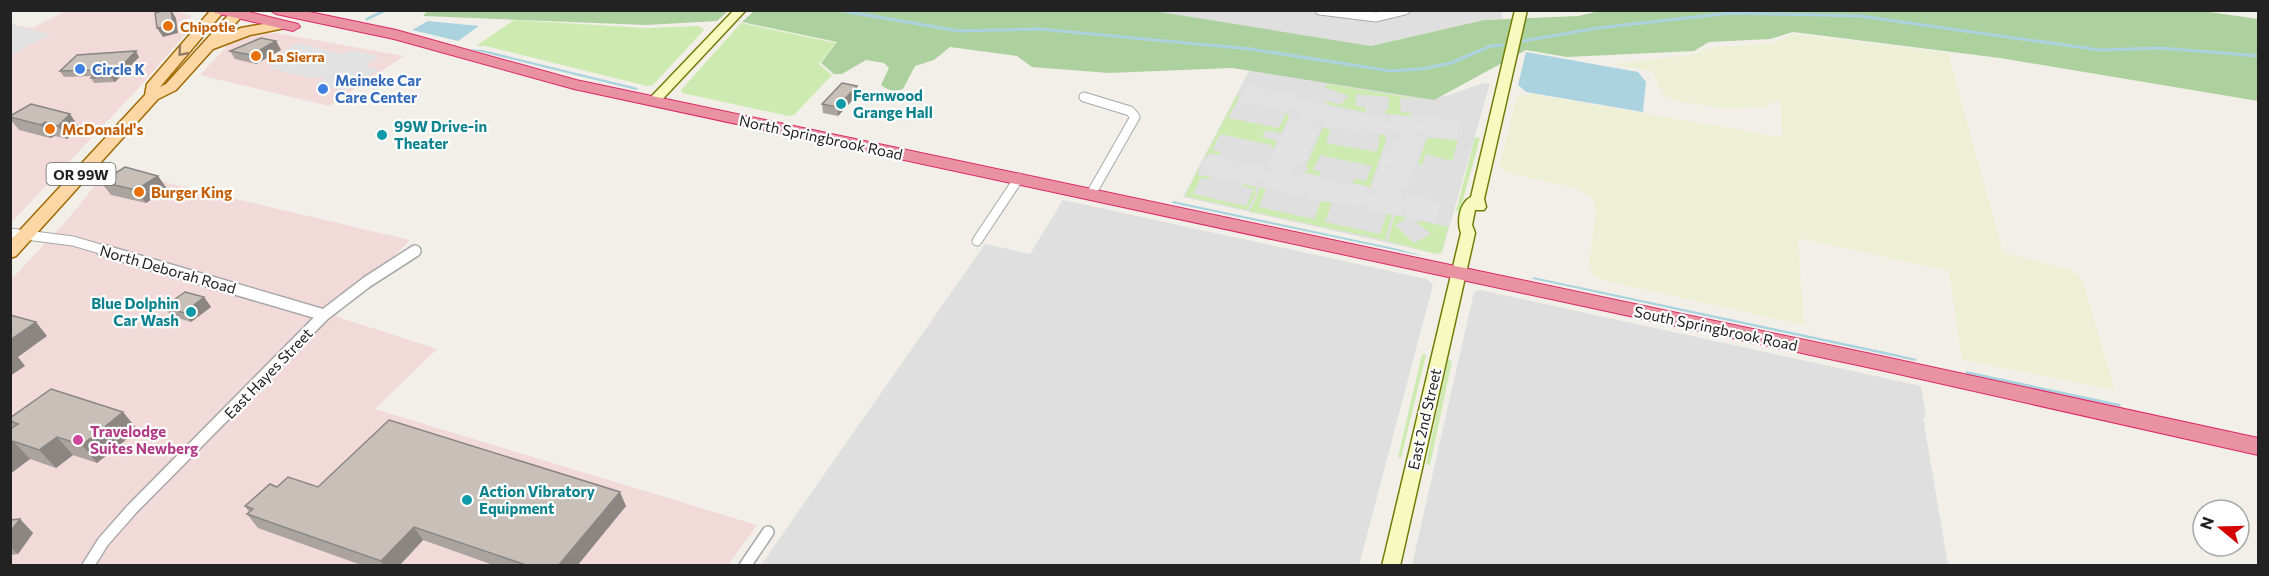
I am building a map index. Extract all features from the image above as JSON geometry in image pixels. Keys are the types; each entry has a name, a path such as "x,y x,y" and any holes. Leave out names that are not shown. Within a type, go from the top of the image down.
{"highway":[{"name":"North Springbrook Road","path":"219,10 278,18 445,48 469,57 654,101 1173,211"},
{"name":"North Springbrook Road","path":"278,18 404,48 469,57"},
{"path":"404,48 409,44 433,49 445,48"},
{"name":"South Springbrook Road","path":"1173,211 2259,447"}],"main road":[{"name":"OR 99W","path":"153,96 152,87 219,10"},
{"name":"OR 99W","path":"10,252 18,234 153,96 171,87 239,12"},
{"path":"206,48 278,18"}],"street":[{"path":"654,101 741,10"},
{"path":"1320,10 1376,17 1405,10"},
{"name":"East 2nd Street","path":"1391,566 1457,272 1467,233 1475,227 1480,205 1477,199 1521,10"},
{"path":"1084,97 1130,111 1135,117 1091,194"},
{"path":"977,240 1019,178"},
{"name":"North Deborah Road","path":"18,234 73,241 324,315"},
{"name":"East Hayes Street","path":"88,566 104,542 132,509 324,315 367,282 415,251"},
{"path":"745,566 768,532"}],"shaded area":[{"path":"68,10 171,10 192,16 185,20 193,26 134,93 11,223 11,24 32,28"},
{"path":"1502,10 1502,19 1484,20 1371,46 1148,11"},
{"path":"11,25 51,34 11,55"},
{"path":"260,33 277,33 404,56 329,106 200,75 230,43"},
{"path":"297,43 343,54 351,50 379,56 365,66 379,70 346,91 315,84 324,78 322,75 315,79 268,68 274,64 266,62"},
{"path":"1251,67 1400,93 1446,96 1480,84 1490,83 1442,253 1437,254 1183,197"},
{"path":"1247,86 1268,90 1266,94 1269,95 1272,91 1297,96 1295,100 1300,102 1305,98 1331,108 1328,112 1332,114 1333,109 1369,115 1369,119 1371,115 1386,116 1386,121 1391,121 1391,116 1419,118 1419,123 1422,123 1422,118 1459,121 1457,138 1425,136 1424,131 1416,134 1415,136 1424,138 1406,190 1397,188 1396,194 1402,199 1405,199 1407,195 1441,202 1435,222 1405,216 1406,209 1403,209 1401,215 1375,211 1367,209 1368,203 1362,202 1360,208 1307,197 1309,191 1306,190 1304,196 1262,187 1264,181 1257,179 1254,185 1231,180 1234,175 1231,174 1227,179 1200,173 1210,155 1232,160 1230,165 1232,166 1236,161 1263,166 1263,172 1276,169 1268,165 1280,142 1289,144 1280,141 1291,118 1300,120 1297,110 1292,108 1286,111 1239,102","holes":["1324,121 1324,126 1364,132 1368,127 1369,133 1388,134 1388,128 1399,134 1400,140 1392,143 1395,147 1387,146 1381,164 1390,166 1390,168 1380,166 1372,188 1380,191 1366,194 1367,188 1339,182 1336,187 1333,187 1335,181 1302,174 1299,179 1291,173 1292,167 1298,162 1304,163 1312,144 1304,141 1313,142 1320,128 1312,124"]},
{"path":"109,169 410,240 335,316 437,349 375,409 757,525 728,565 11,566 11,280 66,221"},
{"path":"1063,200 1427,279 1433,285 1359,565 761,565 985,244 1030,254"},
{"path":"1480,290 1921,386 1926,417 1923,418 1948,565 1412,565 1474,292"}],"green space":[{"path":"428,10 728,11 717,21 646,25 423,16"},
{"path":"755,10 1148,10 1371,46 1484,20 1578,16 1604,10 2196,10 2258,19 2258,101 2000,58 1793,32 1770,39 1709,42 1694,51 1567,57 1526,50 1434,100 1232,68 1109,73 1032,67 1017,56 950,47 934,60 915,66 903,89 894,91 881,85 889,68 884,63 866,60 842,74 834,74 821,63 837,42 742,22"},
{"path":"514,20 646,28 699,26 704,30 653,85 647,86 486,46 476,46"},
{"path":"741,23 836,43 819,64 832,75 794,115 789,116 682,93 681,90"},
{"path":"1793,34 1948,53 2003,252 2070,270 2082,279 2115,390 1962,360 1949,271 1798,238 1804,325 1602,280 1593,275 1589,266 1596,209 1592,197 1576,188 1508,173 1499,167 1517,97 1521,95 1532,94 1782,137 1781,99 1764,107 1726,109 1677,101 1664,96 1652,71 1611,64 1692,55 1716,47 1773,43"},
{"path":"1327,84 1425,100 1400,98 1401,112 1411,113 1412,116 1386,114 1389,97 1357,94 1355,106 1366,108 1365,112 1325,104 1328,101 1339,105 1349,96 1325,87"},
{"path":"1237,95 1239,98 1228,118 1279,128 1286,114 1275,111 1288,114 1289,117 1281,133 1266,130 1262,137 1277,141 1274,148 1271,148 1271,145 1220,134 1212,150 1221,152 1219,155 1210,153 1203,160"},
{"path":"1323,127 1330,130 1326,143 1377,152 1380,134 1385,135 1386,140 1370,187 1353,183 1354,179 1366,181 1372,166 1320,155 1313,170 1321,172 1320,176 1304,172 1309,170 1306,167"},
{"path":"1475,137 1480,138 1460,211 1456,211"},
{"path":"1427,138 1458,140 1452,161 1426,154 1422,165 1418,164"},
{"path":"1199,167 1198,175 1210,177 1209,179 1201,178 1193,194 1246,206 1254,189 1242,186 1243,184 1256,187 1255,196 1247,210 1185,196"},
{"path":"1259,188 1266,189 1259,207 1314,219 1321,201 1332,203 1325,222 1380,234 1387,214 1392,215 1385,240 1249,211"},
{"path":"1395,215 1407,218 1395,225 1414,243 1431,234 1417,223 1421,221 1448,227 1442,252 1437,254 1388,241"},
{"path":"1422,354 1426,355 1401,458 1398,457"},
{"path":"1448,360 1452,361 1430,465 1426,464"}],"water":[{"path":"428,21 479,26 458,41 412,30"},
{"path":"469,49 483,50 638,88 636,90"},
{"path":"1526,52 1638,72 1646,82 1643,112 1526,92 1518,85"},
{"path":"1173,201 1394,248 1427,257 1172,203"},
{"path":"1533,277 1895,354 1916,359 1916,361 1533,279"},
{"path":"1966,371 2120,404 2121,407 1966,374"}],"building":[{"path":"171,10 173,25 157,28 155,13"},
{"path":"261,38 276,41 251,55 230,51"},
{"path":"136,51 111,77 91,78 98,70 60,71 77,55"},
{"path":"842,83 857,86 837,107 822,104"},
{"path":"31,104 70,114 58,126 45,122 41,125 10,117"},
{"path":"125,167 158,176 136,190 101,182"},
{"path":"185,292 204,297 184,313 164,307"},
{"path":"10,315 36,322 10,340"},
{"path":"51,389 123,412 82,445 57,437 39,450 13,441 10,443 10,429 18,424 10,421 10,418"},
{"name":"Action Vibratory Equipment","path":"389,420 620,492 558,566 529,566 414,527 381,561 247,514 253,509 245,506 270,484 277,487 288,477 318,487"},
{"path":"20,519 10,532 10,520"}],"waterway":[{"path":"367,19 386,10"},
{"path":"837,10 959,31 1039,29 1250,49 1391,71 1421,69 1451,63 1491,46 1502,45"},
{"path":"1523,41 1598,28 1731,13 1860,16 2100,50 2160,48 2258,56"}],"place":[{"name":"Chipotle","path":"168,26"},
{"name":"La Sierra","path":"256,56"},
{"name":"Circle K","path":"80,69"},
{"name":"Meineke Car Care Center","path":"323,89"},
{"name":"Fernwood Grange Hall","path":"841,104"},
{"name":"McDonald's","path":"50,129"},
{"name":"99W Drive-in Theater","path":"382,135"},
{"name":"Burger King","path":"139,192"},
{"name":"Blue Dolphin Car Wash","path":"191,312"},
{"name":"Travelodge Suites Newberg","path":"78,440"},
{"name":"Action Vibratory Equipment","path":"467,500"}]}
